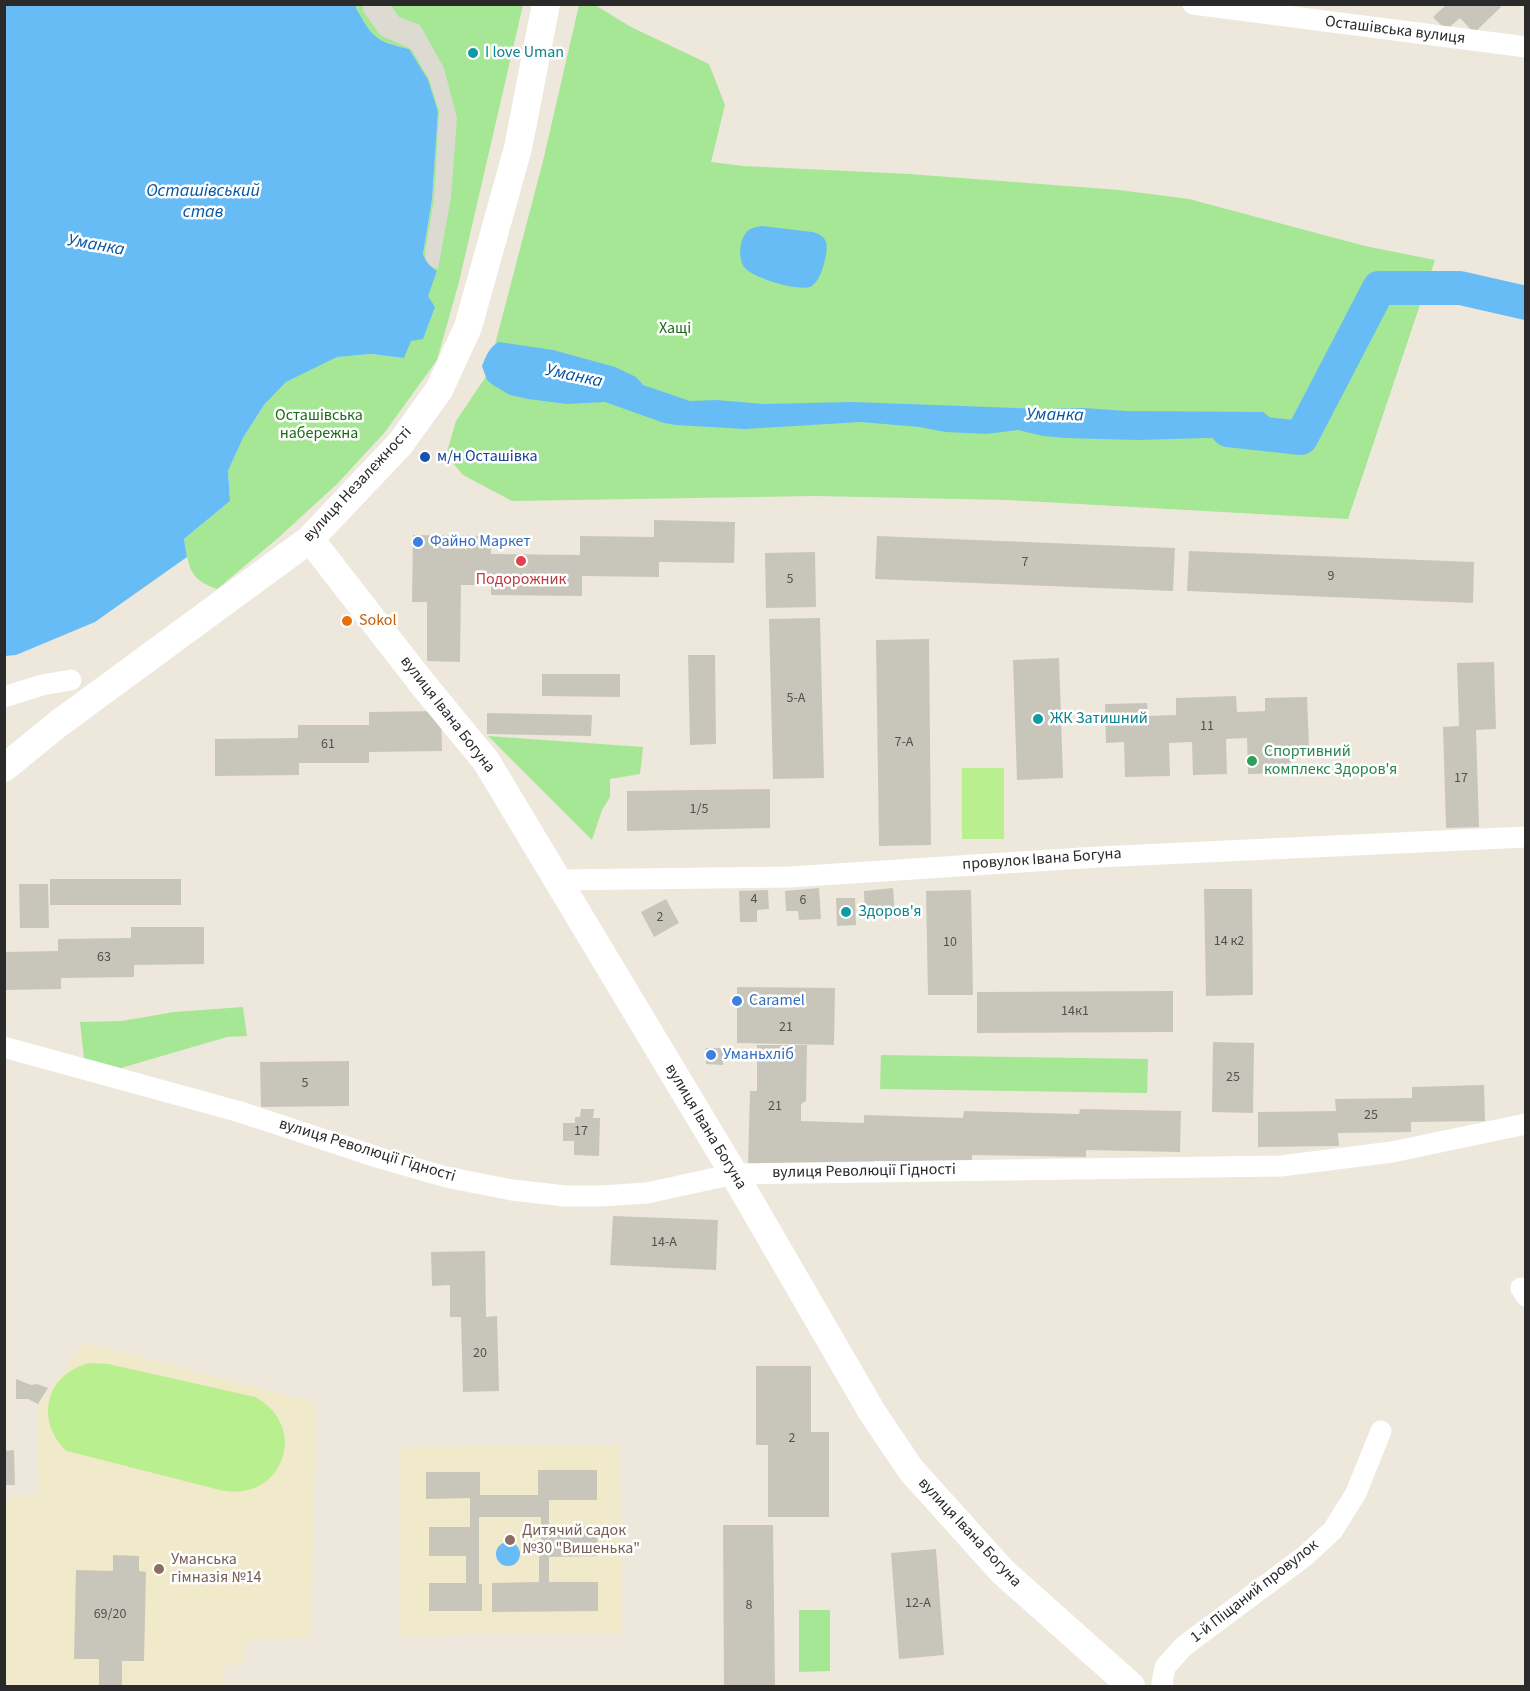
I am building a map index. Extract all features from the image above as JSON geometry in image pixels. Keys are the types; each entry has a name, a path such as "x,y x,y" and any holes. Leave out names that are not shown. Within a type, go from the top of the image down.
{"main road":[{"name":"вулиця Незалежності","path":"4,768 58,724 310,539 400,444 439,390 468,327 518,148 546,4"},
{"name":"вулиця Івана Богуна","path":"310,539 421,682 486,761 734,1174 872,1412 911,1470 1003,1572 1131,1686"}],"street":[{"name":"Осташівська вулиця","path":"1192,4 1526,48"},
{"path":"4,697 42,685 71,680"},
{"name":"провулок Івана Богуна","path":"558,880 790,877 1098,857 1526,837"},
{"name":"вулиця Революції Гідності","path":"4,1047 237,1111 427,1172 512,1190 565,1196 647,1193 734,1174 1281,1166 1392,1152 1526,1124"},
{"name":"1-й Піщаний провулок","path":"1163,1686 1165,1667 1184,1646 1305,1556 1333,1530 1356,1493 1381,1431"}],"shaded area":[{"path":"363,5 391,5 399,17 420,25 444,68 457,118 451,197 438,269 426,260 425,253 434,200 439,111 429,79 411,49 380,35 363,11"},
{"name":"Уманська гімназія №14","path":"84,1343 316,1403 311,1636 245,1641 242,1664 224,1665 224,1686 5,1686 4,1502 17,1495 39,1496 37,1409"},
{"name":"Дитячий садок №30 \"Вишенька\"","path":"620,1445 622,1633 400,1635 399,1447"}],"green space":[{"name":"Осташівська набережна","path":"356,5 523,5 459,282 437,360 385,432 337,484 217,589 195,576 189,564 184,539 230,501 228,471 243,438 264,405 286,382 336,357 371,354 404,358 437,271 428,264 423,254 432,200 438,112 409,49 376,37 367,26"},
{"name":"Хащі","path":"579,5 595,5 631,27 709,64 725,105 711,162 1119,190 1189,199 1365,246 1435,260 1348,519 1007,500 815,496 512,501 463,475 446,455 456,421 487,375 543,161"},
{"path":"488,736 643,747 640,774 610,779 610,797 602,810 592,840"},
{"path":"962,768 1004,768 1004,839 962,839"},
{"path":"243,1007 247,1036 227,1037 121,1068 84,1058 80,1022 122,1021 174,1012"},
{"path":"881,1055 1148,1059 1147,1093 880,1089"},
{"path":"90,1363 108,1364 255,1397 272,1410 282,1426 285,1443 282,1460 273,1475 260,1486 242,1491 220,1490 67,1451 50,1426 48,1413 50,1400 55,1387 63,1377 75,1368"},
{"path":"799,1610 830,1610 830,1671 799,1672"}],"water":[{"name":"Осташівський став","path":"4,5 356,5 367,26 376,37 409,49 428,80 438,112 432,200 423,254 428,264 437,271 428,296 435,307 423,339 411,341 404,358 371,354 337,357 286,382 264,405 243,438 228,471 230,501 184,539 187,557 95,622 16,655 5,656"},
{"path":"762,226 812,232 824,238 827,247 825,260 821,274 814,284 804,288 786,285 757,276 745,268 740,256 744,236 749,230"},
{"path":"499,342 553,350 615,367 636,377 643,385 690,401 716,400 763,404 852,402 1126,411 1263,412 1273,424 1274,439 1065,438 1018,430 986,434 946,432 919,427 861,422 745,429 676,425 605,402 567,404 510,395 487,380 482,366 490,349"},
{"path":"508,1542 517,1545 520,1554 517,1563 508,1566 499,1563 496,1554 499,1545"}],"building":[{"path":"1447,4 1499,4 1501,7 1474,33 1460,18 1446,30 1433,17"},
{"path":"654,520 735,522 734,563 659,562 659,577 582,576 582,596 491,595 491,585 461,585 460,662 427,661 427,602 412,602 413,535 491,536 491,554 580,555 580,536 654,537"},
{"path":"877,536 1175,548 1173,591 875,579"},
{"path":"1189,551 1474,562 1473,603 1187,591"},
{"path":"815,552 816,607 766,608 765,553"},
{"path":"820,618 824,778 773,779 769,619"},
{"path":"929,639 931,845 879,846 876,640"},
{"path":"688,655 715,655 716,744 690,745"},
{"name":"ЖК Затишний","path":"1059,658 1063,778 1017,780 1013,660"},
{"path":"1494,662 1496,729 1476,730 1479,827 1446,828 1443,727 1459,726 1457,663"},
{"path":"542,674 620,674 620,697 542,696"},
{"path":"1236,696 1237,712 1265,711 1265,698 1307,697 1309,747 1290,748 1291,773 1248,774 1247,738 1226,739 1227,774 1193,775 1192,742 1169,743 1170,776 1125,777 1124,742 1106,743 1105,704 1147,703 1148,716 1176,715 1176,698"},
{"path":"441,711 442,751 369,752 369,763 299,763 299,775 215,776 215,739 298,738 298,725 369,725 369,712"},
{"path":"487,713 592,715 591,736 487,734"},
{"path":"770,789 770,828 627,831 627,791"},
{"path":"50,879 181,879 181,905 50,905"},
{"path":"19,884 48,884 49,928 20,928"},
{"path":"819,888 821,919 799,920 798,911 786,911 785,891"},
{"path":"893,888 895,915 865,917 864,891"},
{"path":"1204,889 1252,889 1253,995 1206,996"},
{"path":"768,890 769,909 757,910 757,922 740,922 739,891"},
{"path":"971,890 973,995 928,995 926,891"},
{"name":"Здоров'я","path":"836,898 855,898 856,925 837,926"},
{"path":"666,899 679,923 654,937 641,912"},
{"path":"131,927 204,927 204,964 134,965 134,977 61,978 61,989 4,990 4,952 58,951 58,939 131,938"},
{"path":"737,987 835,988 834,1045 737,1043"},
{"path":"1173,991 1173,1032 977,1033 977,992"},
{"path":"1213,1042 1254,1043 1253,1113 1212,1112"},
{"path":"757,1045 807,1045 806,1101 801,1104 801,1121 864,1123 864,1115 963,1118 964,1111 1079,1114 1080,1109 1181,1111 1180,1152 1086,1150 1086,1157 972,1155 972,1163 874,1161 874,1167 748,1166 750,1091 757,1091"},
{"path":"706,1048 723,1048 723,1065 706,1064"},
{"path":"349,1061 349,1106 261,1107 260,1062"},
{"path":"1484,1085 1485,1121 1411,1122 1411,1132 1338,1133 1339,1146 1258,1147 1258,1112 1336,1111 1335,1099 1412,1098 1412,1087"},
{"path":"581,1109 594,1109 593,1118 600,1118 599,1156 574,1155 574,1141 563,1141 563,1123 575,1123 575,1117 580,1117"},
{"path":"613,1216 718,1220 716,1270 610,1265"},
{"path":"485,1251 486,1317 497,1316 499,1391 463,1392 461,1317 450,1317 450,1285 432,1286 431,1252"},
{"path":"756,1366 811,1366 811,1432 829,1432 829,1517 768,1517 768,1445 756,1445"},
{"path":"16,1379 48,1388 38,1404 28,1399 16,1399"},
{"path":"14,1450 15,1485 4,1485 4,1451"},
{"path":"538,1470 597,1470 597,1500 549,1500 549,1527 597,1526 598,1556 549,1557 549,1582 598,1582 598,1611 492,1612 492,1583 539,1582 541,1517 479,1517 479,1584 482,1584 482,1611 429,1611 429,1583 466,1583 466,1556 429,1556 429,1527 470,1527 470,1498 426,1499 426,1472 480,1472 480,1495 538,1495"},
{"path":"723,1525 773,1525 775,1686 724,1686"},
{"path":"936,1549 944,1655 899,1659 891,1553"},
{"path":"113,1555 139,1556 139,1571 146,1572 144,1661 122,1661 122,1686 99,1686 99,1659 74,1659 76,1570 113,1571"}],"waterway":[{"name":"Уманка","path":"1228,430 1301,438 1379,288 1460,288 1526,303"}],"place":[{"name":"I love Uman","path":"473,53"},
{"name":"м/н Осташівка","path":"425,457"},
{"name":"Файно Маркет","path":"418,542"},
{"name":"Подорожник","path":"521,561"},
{"name":"Sokol","path":"347,621"},
{"name":"ЖК Затишний","path":"1038,719"},
{"name":"Спортивний комплекс Здоров'я","path":"1252,761"},
{"name":"Здоров'я","path":"846,912"},
{"name":"Caramel","path":"737,1001"},
{"name":"Уманьхліб","path":"711,1055"},
{"name":"Дитячий садок №30 \"Вишенька\"","path":"510,1540"},
{"name":"Уманська гімназія №14","path":"159,1569"}]}
